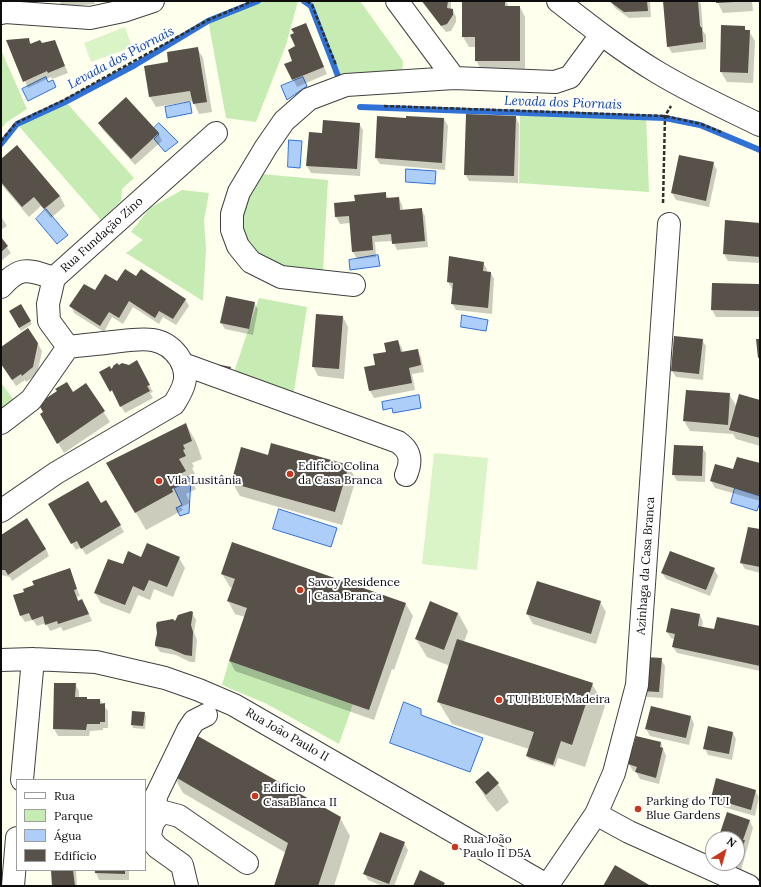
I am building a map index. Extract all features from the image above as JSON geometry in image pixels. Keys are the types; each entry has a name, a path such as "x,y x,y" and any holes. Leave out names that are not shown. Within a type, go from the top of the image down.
{"street":[{"path":"1,14 5,12 90,18 123,11 153,1"},
{"path":"396,1 454,78"},
{"path":"558,1 601,35 634,58 684,87 760,124"},
{"path":"354,285 281,277 251,262 238,246 232,230 232,214 239,192 266,147 284,121 309,99 346,85 454,78 555,82 570,77 601,35"},
{"name":"Rua Fundação Zino","path":"68,347 49,321 48,304 54,278 216,133"},
{"name":"Azinhaga da Casa Branca","path":"548,886 596,814 614,773 637,685 670,224"},
{"path":"1,287 18,273 28,270 54,278"},
{"path":"1,423 31,400 68,347 144,338 161,342 175,351 183,364 186,379 182,392 174,404 56,473 1,511"},
{"path":"183,364 398,442 408,453 411,464 406,475"},
{"path":"22,779 33,659"},
{"name":"Rua João Paulo II","path":"1,660 33,659 96,662 164,678 199,690 234,705 548,886"},
{"path":"187,886 182,865 157,847 150,838 150,829 155,818 156,796 188,730 194,721 206,715"},
{"path":"155,818 164,812 179,816 247,863"},
{"path":"596,814 629,832 749,886"},
{"path":"13,886 16,850"}],"path":[{"path":"1,141 16,123 71,97 208,20 253,1"},
{"path":"306,1 312,5 340,75 346,85"},
{"path":"670,224 663,218 665,116 672,105"},
{"path":"384,106 665,116 700,124 727,135"}],"green space":[{"path":"253,1 298,1 286,45 256,122 226,118 208,20"},
{"path":"307,1 360,1 403,61 402,74 342,78 312,5"},
{"path":"125,27 132,47 91,62 84,43"},
{"path":"1,50 27,109 7,122 1,129"},
{"path":"64,100 134,178 122,189 121,201 101,220 16,123"},
{"path":"520,111 646,115 649,192 519,183"},
{"path":"261,174 328,180 323,270 284,267 270,262 254,249 248,240 244,231 242,211 246,197"},
{"path":"182,190 209,193 204,220 206,249 203,301 126,253 143,240 131,232 150,208"},
{"path":"259,298 307,307 293,398 233,375"},
{"path":"1,383 18,405 1,416"},
{"path":"434,453 488,458 477,570 422,564"},
{"path":"229,661 353,704 339,744 267,704 222,685"}],"water":[{"path":"46,77 48,82 53,80 56,87 28,101 22,89"},
{"path":"303,77 307,86 287,100 281,86"},
{"path":"190,102 192,113 167,118 165,107"},
{"path":"159,123 178,142 165,152 154,139 159,134 154,128"},
{"path":"289,140 302,141 300,168 288,167"},
{"path":"406,169 436,171 435,184 406,182"},
{"path":"46,209 68,235 57,244 36,219"},
{"path":"378,255 380,266 350,270 349,260"},
{"path":"462,315 488,320 486,331 461,327"},
{"path":"419,395 421,408 393,413 392,408 383,410 382,402"},
{"path":"188,477 191,479 189,513 180,516 176,508 182,505 174,488 181,485 179,481"},
{"path":"735,488 760,496 757,511 731,503"},
{"path":"279,509 337,528 331,547 273,529"},
{"path":"404,702 421,709 421,715 483,738 470,772 390,743"}],"building":[{"path":"422,1 448,1 447,8 453,9 453,15 447,24 441,26"},
{"path":"462,1 505,1 505,6 520,6 520,61 475,61 475,37 462,37"},
{"path":"609,1 647,1 648,11 624,12"},
{"path":"663,1 698,1 703,42 667,47"},
{"path":"716,1 734,1 734,2 716,3"},
{"path":"306,23 324,67 292,80 284,64 292,61 288,50 295,46 290,35 294,33 291,29"},
{"path":"721,25 745,26 745,30 750,30 748,73 720,72"},
{"path":"29,38 30,44 40,40 42,43 55,40 65,66 48,73 47,71 23,82 6,40"},
{"path":"198,47 207,102 193,104 190,91 149,97 144,66 168,62 167,52"},
{"path":"126,97 159,133 131,159 98,123"},
{"path":"466,114 516,116 514,176 464,175"},
{"path":"377,116 444,118 442,163 375,158"},
{"path":"323,120 360,123 357,169 306,166 309,132 322,133"},
{"path":"17,145 60,196 44,209 34,197 22,207 1,182 1,159"},
{"path":"679,155 714,162 706,201 671,193"},
{"path":"386,192 386,198 399,197 400,210 422,208 425,241 392,244 391,234 372,236 373,250 352,252 349,216 335,217 334,203 355,201 354,195"},
{"path":"725,220 760,223 760,257 723,254"},
{"path":"1,237 8,246 1,252"},
{"path":"449,256 484,262 483,271 491,272 488,308 451,304 453,283 447,282"},
{"path":"125,269 136,276 141,269 186,299 173,319 159,311 155,318 129,301 119,318 109,312 100,326 69,306 84,284 95,290 105,274 117,281"},
{"path":"712,283 759,284 759,311 711,310"},
{"path":"226,296 255,302 249,329 220,323"},
{"path":"21,304 31,321 19,328 9,311"},
{"path":"316,314 343,316 339,369 312,367"},
{"path":"28,328 38,343 33,367 22,376 21,374 12,380 1,364 1,347"},
{"path":"674,336 703,339 699,374 671,371"},
{"path":"756,339 760,339 760,357 758,358"},
{"path":"398,340 401,352 418,349 421,365 409,368 412,383 369,391 364,367 375,365 373,354 386,352 384,343"},
{"path":"137,360 150,385 147,386 150,391 120,407 112,390 110,392 99,372 110,366 111,369 117,363 119,365 122,363 129,365"},
{"path":"216,364 231,367 229,375 214,372"},
{"path":"67,382 73,392 86,383 105,411 57,444 40,414 43,412 39,405 57,391 55,389"},
{"path":"686,390 730,393 728,425 683,421"},
{"path":"739,394 760,400 760,438 729,430"},
{"path":"186,423 192,441 183,445 185,449 183,450 186,456 179,459 186,471 176,476 181,484 172,489 173,492 135,513 106,463"},
{"name":"Edifício Colina da Casa Branca","path":"271,443 349,465 335,512 231,483 241,447 268,455"},
{"path":"674,445 703,446 702,476 672,475"},
{"path":"737,457 760,463 760,496 710,481 715,464 733,469"},
{"path":"88,481 101,503 106,500 121,525 81,549 77,541 71,544 48,504"},
{"path":"27,518 46,549 8,575 5,570 1,570 1,535"},
{"path":"748,527 760,529 760,567 740,563"},
{"path":"232,542 406,603 369,710 229,661 247,608 227,601 235,579 221,574"},
{"path":"147,543 180,557 167,587 149,580 144,591 133,586 125,605 94,593 108,559 123,564 128,551 141,557"},
{"path":"670,551 715,568 706,590 661,573"},
{"path":"70,568 77,589 74,590 78,601 82,599 89,614 58,624 57,621 45,625 43,616 32,620 29,613 20,616 13,595 24,592 23,589 34,585 32,581"},
{"path":"537,581 601,601 591,634 526,614"},
{"path":"430,601 458,613 444,650 415,639"},
{"path":"671,608 700,614 698,626 714,629 717,617 760,626 760,666 672,647 675,634 666,632"},
{"path":"191,611 193,612 191,625 193,632 192,656 185,655 171,649 155,646 157,622 173,619 175,621 178,615"},
{"path":"457,639 593,683 572,745 561,741 553,765 526,756 534,732 437,702"},
{"path":"645,657 662,658 659,692 642,691"},
{"path":"54,683 76,683 75,697 100,699 100,704 105,703 105,722 100,722 100,724 87,724 86,730 53,729"},
{"path":"651,706 691,716 686,738 645,729"},
{"path":"132,711 145,712 143,726 131,725"},
{"path":"708,726 733,732 729,754 703,749"},
{"name":"Edifício CasaBlanca II","path":"196,735 341,817 318,886 274,886 288,843 172,775"},
{"path":"636,736 661,742 660,747 663,748 656,778 635,772 637,767 628,764"},
{"path":"488,771 499,783 486,795 475,782"},
{"path":"716,778 756,790 751,810 711,798"},
{"path":"727,812 750,820 745,834 745,831 721,831"},
{"path":"380,832 405,842 389,884 363,874"},
{"path":"615,865 651,886 603,886"},
{"path":"420,870 445,883 443,886 413,886"},
{"path":"51,871 73,871 75,886 52,886"},
{"path":"95,871 125,871 125,874 95,873"}],"waterway":[{"name":"Levada dos Piornais","path":"1,144 17,124 65,102 135,65 208,21 258,1"},
{"name":"Levada dos Piornais","path":"304,1 311,6 338,76"},
{"name":"Levada dos Piornais","path":"360,107 665,118 700,125 760,150"}],"place":[{"name":"Edifício Colina da Casa Branca","path":"290,474"},
{"name":"Vila Lusitânia","path":"159,481"},
{"name":"Savoy Residence | Casa Branca","path":"300,590"},
{"name":"TUI BLUE Madeira","path":"499,700"},
{"name":"Edifício CasaBlanca II","path":"255,796"},
{"name":"Parking do TUI Blue Gardens","path":"638,809"},
{"name":"Rua João Paulo II D5A","path":"455,847"}]}
